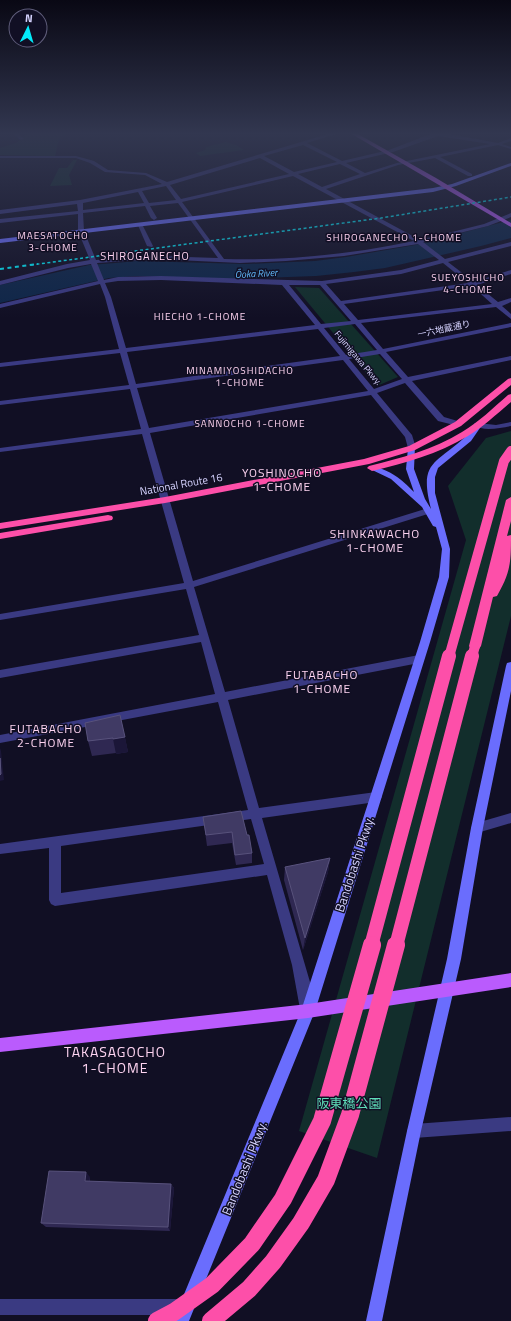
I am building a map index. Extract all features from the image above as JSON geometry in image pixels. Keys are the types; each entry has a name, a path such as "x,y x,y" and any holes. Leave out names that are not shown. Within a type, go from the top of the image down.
{"highway":[{"name":"National Route 16","path":"0,536 166,504 366,462 412,448 458,424 511,381"},
{"name":"National Route 16","path":"0,526 166,504 372,468 412,458 439,448 478,425 511,397"},
{"path":"157,1321 174,1312 212,1285 252,1244 283,1199 322,1121 394,869 453,642 499,476 504,461 511,451"},
{"path":"211,1321 248,1289 273,1262 301,1223 326,1180 350,1115 415,877 511,500"},
{"path":"483,613 503,574 511,538"}],"main road":[{"path":"460,195 511,224"},
{"path":"0,1046 308,1011 511,980"}],"street":[{"path":"0,212 80,202 116,195"},
{"path":"141,195 154,218"},
{"path":"175,195 222,260"},
{"path":"0,221 179,201 206,195"},
{"path":"332,195 419,242 473,284 511,317"},
{"path":"0,237 139,224 190,216 365,195"},
{"path":"80,202 82,229 94,263 102,280 134,386 254,814 304,982 308,1011"},
{"path":"0,283 69,266 123,259 152,257 255,261 315,258 355,253 419,242 488,224 500,218 511,215"},
{"path":"0,241 154,218 190,216"},
{"path":"139,224 150,246"},
{"path":"0,306 102,280 161,278 284,284 322,283 401,272 511,244"},
{"path":"340,303 473,284 511,272"},
{"name":"Fujimigawa Pkwy.","path":"322,283 442,419 458,424"},
{"name":"Fujimigawa Pkwy.","path":"284,284 344,358 374,392 410,438 412,448"},
{"path":"0,365 356,322 497,304 511,300"},
{"name":"一六地蔵通り","path":"0,403 344,358 444,339 463,333 511,325"},
{"path":"0,450 146,431 374,392 406,380 511,358"},
{"path":"478,425 496,427 511,424"},
{"name":"Bandobashi Pkwy.","path":"184,1314 308,1011 444,578 446,549 431,493 431,477 434,467 468,438 478,425"},
{"path":"412,448 410,469 421,499 443,536"},
{"path":"372,468 394,477 428,511"},
{"path":"0,617 189,585 428,511"},
{"path":"0,674 204,638"},
{"path":"0,740 221,696 419,659"},
{"path":"374,1321 414,1131 454,959 477,828 511,666"},
{"path":"0,849 376,797"},
{"path":"477,828 511,818"},
{"path":"55,841 55,900 271,869"},
{"path":"414,1131 511,1124"},
{"path":"0,1307 184,1314"}],"green space":[{"path":"295,287 319,288 398,377 377,386"},
{"name":"阪東橋公園","path":"511,431 511,616 377,1158 299,1131 466,540 448,486 486,438"}],"water":[{"name":"Ōoka River","path":"511,220 511,238 385,268 316,276 235,279 138,276 109,278 0,303 0,285 89,265 137,261 246,264 315,261 415,245"}],"building":[{"path":"120,715 125,737 88,741 85,723"},
{"path":"241,811 247,835 249,835 252,853 235,855 232,832 206,835 203,817"},
{"path":"330,858 305,938 285,867"},
{"path":"49,1171 86,1172 85,1181 171,1184 168,1227 41,1223"}],"railway":[{"path":"31,265 381,218 511,197"},
{"path":"0,269 38,264"}],"district":[{"name":"SHIROGANECHO 1-CHOME","path":"394,237"},
{"name":"MAESATOCHO 3-CHOME","path":"53,240"},
{"name":"SHIROGANECHO","path":"145,256"},
{"name":"SUEYOSHICHO 4-CHOME","path":"468,282"},
{"name":"HIECHO 1-CHOME","path":"200,316"},
{"name":"MINAMIYOSHIDACHO 1-CHOME","path":"240,376"},
{"name":"SANNOCHO 1-CHOME","path":"250,423"},
{"name":"YOSHINOCHO 1-CHOME","path":"282,480"},
{"name":"SHINKAWACHO 1-CHOME","path":"375,541"},
{"name":"FUTABACHO 1-CHOME","path":"322,682"},
{"name":"FUTABACHO 2-CHOME","path":"46,736"},
{"name":"TAKASAGOCHO 1-CHOME","path":"115,1060"}]}
